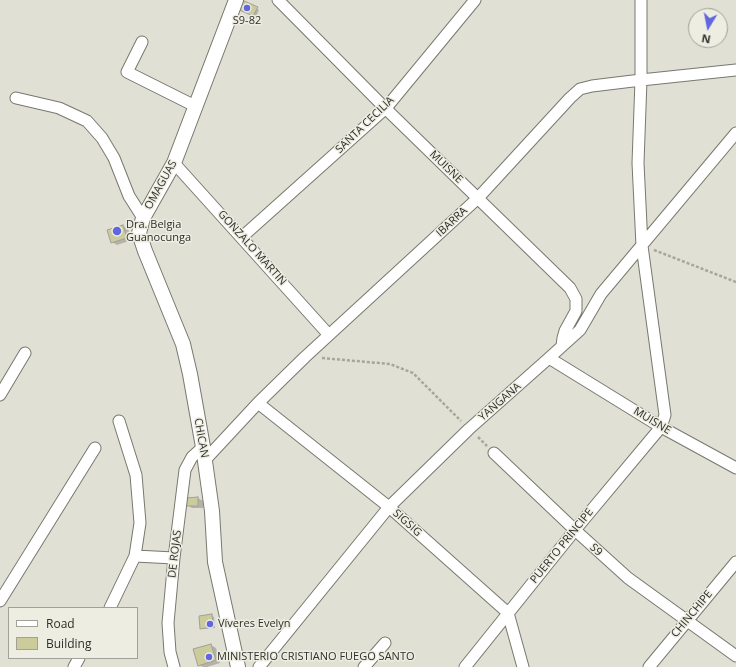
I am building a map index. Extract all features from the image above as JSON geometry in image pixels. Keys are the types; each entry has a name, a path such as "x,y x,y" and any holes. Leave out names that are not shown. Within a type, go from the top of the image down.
{"street":[{"name":"OMAGUAS","path":"16,98 59,108 87,121 102,138 114,158 129,196 143,218 174,163 236,0"},
{"name":"MUISNE","path":"278,0 570,288 576,299 576,311 565,331 562,346"},
{"name":"SANTA CECILIA","path":"242,237 386,108 475,0"},
{"path":"641,0 641,80 638,164 642,246 665,415 661,427"},
{"path":"142,42 127,72 195,106"},
{"name":"IBARRA","path":"204,453 329,335 478,198 580,89 592,86 641,80 736,70"},
{"name":"YANGANA","path":"259,667 389,508 469,429 580,330 601,294 736,133"},
{"name":"GONZALO MARTIN","path":"174,163 329,335"},
{"name":"CHICAN","path":"143,218 139,228 141,240 183,344 190,374 204,453 212,511 214,562 238,667"},
{"path":"0,395 25,353"},
{"name":"MUISNE","path":"550,358 661,427 736,468"},
{"name":"SIGSIG","path":"258,403 389,508 508,613"},
{"path":"110,607 135,556 140,523 136,475 119,421"},
{"name":"PUERTO PRINCIPE","path":"465,667 575,530 661,427"},
{"path":"0,600 95,448"},
{"name":"DE ROJAS","path":"174,667 170,652 168,623 174,558 186,470 192,457 204,453"},
{"name":"S9","path":"494,453 628,578 736,656"},
{"path":"135,556 174,558"},
{"name":"CHINCHIPE","path":"649,667 736,562"},
{"path":"508,613 523,667"},
{"path":"364,667 385,643"}],"path":[{"path":"642,246 736,282"},
{"path":"306,357 390,364 413,373 494,453"}],"building":[{"name":"S9-82","path":"242,0 258,7 253,16 237,9"},
{"path":"123,225 127,238 111,243 107,230"},
{"path":"198,497 198,506 186,506 186,498"},
{"path":"212,614 213,627 200,629 199,616"},
{"path":"211,644 216,660 198,666 193,649"}],"place":[{"name":"S9-82","path":"247,8"},
{"name":"Dra. Belgia Guanocunga","path":"117,231"},
{"name":"Víveres Evelyn","path":"210,624"},
{"name":"MINISTERIO CRISTIANO FUEGO SANTO","path":"209,657"}]}
